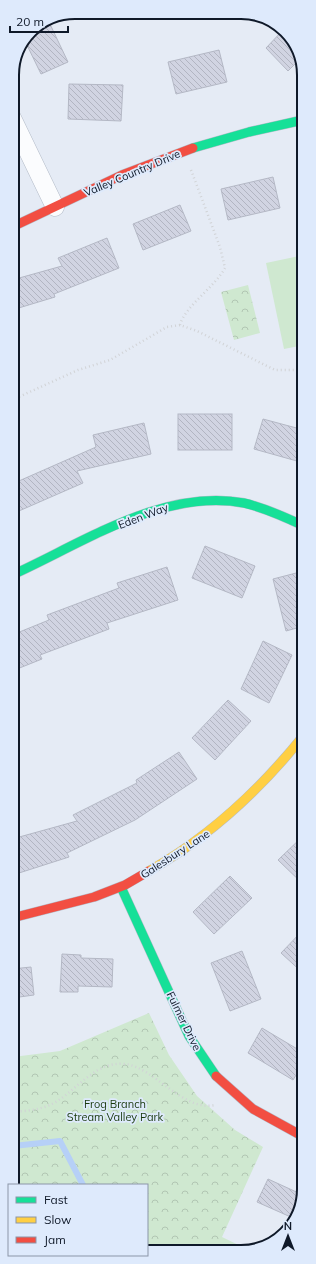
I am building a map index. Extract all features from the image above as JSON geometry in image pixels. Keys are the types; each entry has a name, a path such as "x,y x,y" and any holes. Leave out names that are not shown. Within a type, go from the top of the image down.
{"street":[{"name":"Valley Country Drive","path":"19,224 160,159 266,128 297,121"},
{"path":"19,132 55,207"},
{"name":"Eden Way","path":"19,573 134,517 175,504 196,501 236,502 276,513 297,523"},
{"name":"Galesbury Lane","path":"19,916 69,904 121,887 164,864 211,832 243,804 278,769 297,744"},
{"name":"Fulmer Drive","path":"121,887 189,1036 210,1069 237,1097 253,1110 297,1133"}],"path":[{"path":"180,325 182,316 220,278 225,268 220,247 190,169"},
{"path":"19,397 78,370 110,360 167,327 180,325 197,331 275,370 297,370"},
{"path":"19,1111 51,1104 93,1073 111,1065 126,1064 138,1068 166,1088 205,1107 218,1105"}],"green space":[{"path":"297,256 297,346 284,349 266,263"},
{"path":"248,285 260,333 234,340 221,292"},
{"name":"Frog Branch Stream Valley Park","path":"149,1013 169,1055 197,1096 235,1130 263,1147 222,1237 239,1245 148,1245 148,1184 19,1184 19,1056 60,1051"}],"building":[{"path":"50,25 68,62 41,74 27,45 35,35"},
{"path":"279,34 290,47 296,63 288,71 266,48"},
{"path":"219,50 227,82 176,94 168,62"},
{"path":"69,84 123,85 121,121 68,119"},
{"path":"273,177 280,208 228,220 221,189"},
{"path":"180,205 191,231 143,250 133,224"},
{"path":"107,238 119,268 54,294 55,297 19,308 19,278 62,266 58,258"},
{"path":"178,414 232,414 232,450 178,450"},
{"path":"263,419 297,428 297,461 254,449"},
{"path":"144,423 151,454 77,471 83,483 19,511 19,481 96,447 93,435"},
{"path":"205,546 255,566 242,598 192,578"},
{"path":"167,567 178,600 107,623 109,629 40,655 42,659 19,668 19,632 49,620 47,615 119,588 117,583"},
{"path":"297,573 297,628 286,631 273,579"},
{"path":"263,641 292,655 269,703 241,689"},
{"path":"228,700 251,721 215,760 192,738"},
{"path":"179,752 197,779 135,820 67,853 69,857 19,873 19,837 77,821 73,815 137,783 136,780"},
{"path":"297,842 297,878 278,860"},
{"path":"230,876 252,898 214,934 193,912"},
{"path":"297,936 297,968 281,953"},
{"path":"242,951 261,999 230,1011 211,963"},
{"path":"62,954 81,955 81,958 113,959 112,987 78,986 78,992 60,992"},
{"path":"31,967 34,995 19,997 19,968"},
{"path":"262,1028 297,1049 297,1073 293,1080 248,1053"},
{"path":"268,1179 297,1192 293,1211 290,1216 257,1202"}],"waterway":[{"path":"19,1145 60,1141 82,1184"}],"traffic: fast":[{"path":"193,148 249,132 297,121"},
{"path":"19,572 124,521 184,503 214,500 244,503 267,510 297,523"},
{"path":"121,887 189,1036 216,1076"}],"traffic: slow":[{"path":"149,871 193,843 214,827 270,775 297,743"}],"traffic: jam":[{"path":"19,224 122,175 193,148"},
{"path":"19,916 94,897 125,885 149,871"},
{"path":"216,1076 253,1109 297,1133"}]}
